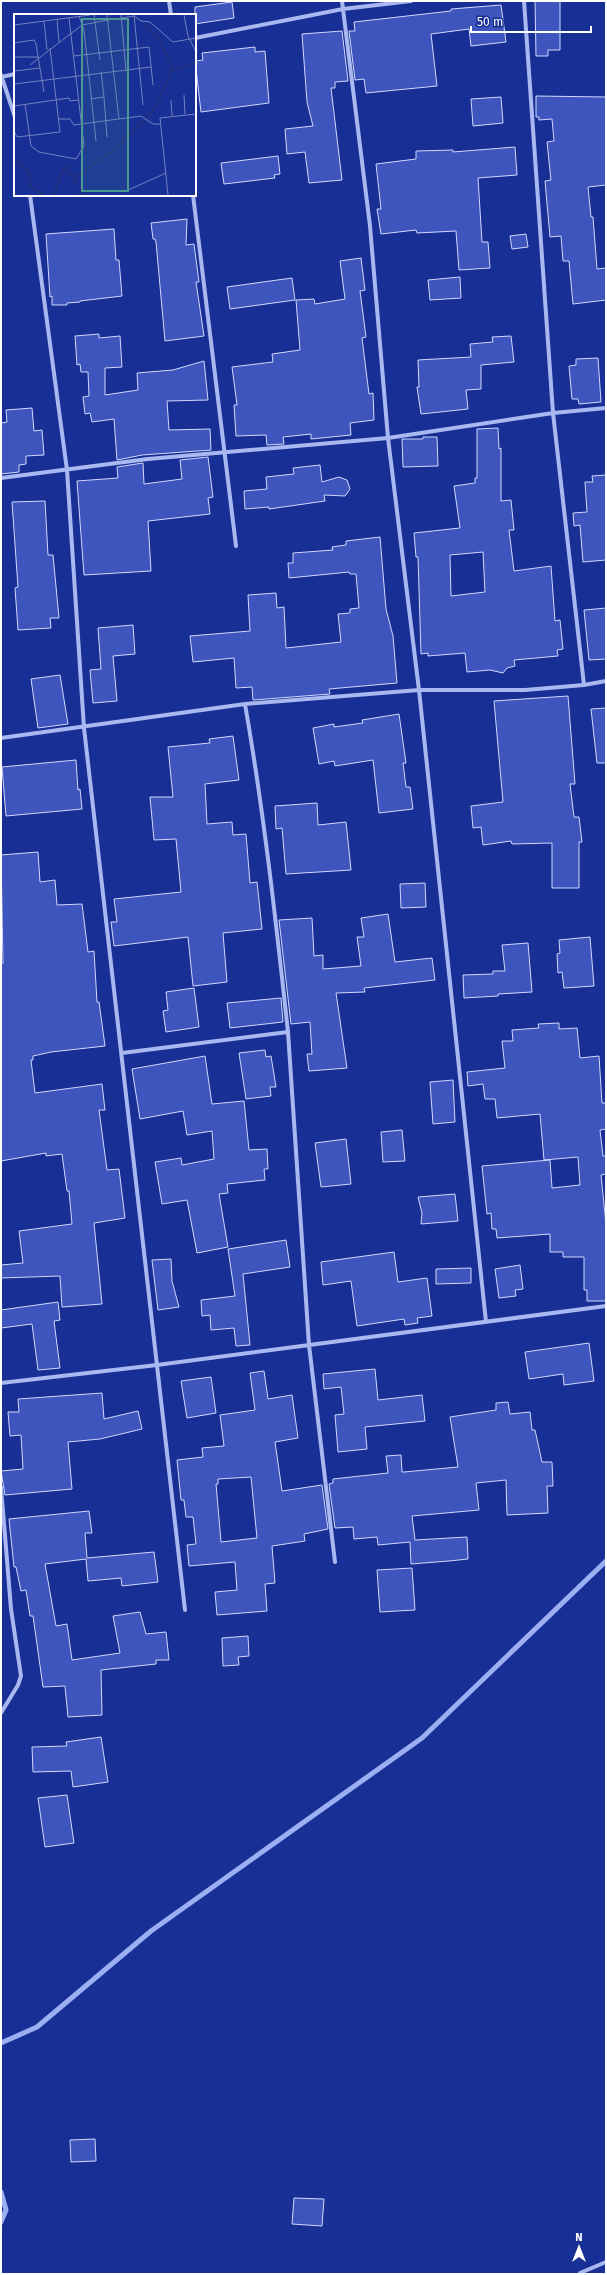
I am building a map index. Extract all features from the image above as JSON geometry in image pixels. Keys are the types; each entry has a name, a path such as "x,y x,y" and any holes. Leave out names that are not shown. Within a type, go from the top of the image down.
{"street":[{"path":"169,1 171,14"},
{"path":"342,1 370,226 388,438 419,690 486,1322"},
{"path":"196,38 343,9 411,1"},
{"path":"524,1 553,413 584,686"},
{"path":"14,74 1,76 14,114"},
{"path":"30,196 67,470 84,728 185,1610"},
{"path":"193,196 236,546"},
{"path":"1,478 224,453 388,438 553,413 606,408"},
{"path":"1,738 84,728 245,704 419,690 525,690 584,686 606,682"},
{"path":"245,704 260,786 288,1032 309,1346 335,1562"},
{"path":"122,1053 288,1032"},
{"path":"1,1383 309,1346 606,1306"},
{"path":"1,1487 12,1609 21,1676 18,1685 1,1713"},
{"path":"580,2273 606,2262"}],"building":[{"path":"535,1 560,1 560,50 548,50 548,56 536,56"},
{"path":"232,2 234,18 196,24 195,7"},
{"path":"501,5 506,42 471,46 469,29 431,34 437,86 366,93 364,79 355,80 349,31 355,31 354,22 451,11 451,9"},
{"path":"342,31 348,81 335,82 335,88 331,88 342,180 309,183 305,152 287,154 285,129 313,126 307,102 302,34"},
{"path":"255,47 255,52 265,51 269,103 201,112 196,61 203,60 202,53"},
{"path":"536,96 606,97 606,185 588,187 591,217 593,217 597,269 606,268 606,300 573,304 569,261 563,261 561,236 550,237 545,181 551,180 547,142 554,141 552,119 539,120 539,117 536,117"},
{"path":"501,97 503,123 473,126 471,99"},
{"path":"515,147 517,175 478,178 482,242 488,242 490,268 459,270 456,231 417,233 416,230 381,234 377,209 381,209 376,164 416,159 416,151 453,150 453,152"},
{"path":"278,156 280,174 274,175 275,178 224,184 221,163"},
{"path":"187,219 186,245 194,244 199,282 196,282 204,336 165,341 156,242 155,239 153,239 151,223"},
{"path":"114,229 116,260 119,260 122,296 67,303 67,305 52,305 52,296 50,297 46,234"},
{"path":"526,234 528,247 512,249 510,236"},
{"path":"361,258 365,290 360,291 366,337 362,338 369,394 373,393 374,420 350,423 351,435 311,439 311,434 283,437 284,444 267,445 266,435 236,436 234,405 237,405 232,367 273,362 272,354 300,350 296,300 314,299 315,304 345,299 340,261"},
{"path":"460,277 461,298 430,300 428,280"},
{"path":"292,278 295,300 230,309 227,287"},
{"path":"99,334 99,338 120,336 122,367 105,368 105,395 138,390 137,373 173,370 204,361 208,400 167,401 169,430 210,429 211,450 142,455 117,460 114,419 92,422 90,413 85,414 83,397 89,396 88,372 81,372 80,364 77,365 75,336"},
{"path":"511,336 514,362 481,365 481,389 466,390 468,409 421,414 417,387 419,387 418,360 471,357 470,344 493,342 492,337"},
{"path":"598,358 601,402 579,404 578,399 572,399 569,366 576,365 576,359"},
{"path":"32,408 34,431 42,430 44,455 26,456 26,464 19,465 19,472 1,474 1,423 7,422 6,410"},
{"path":"498,428 499,449 501,448 501,501 511,500 514,530 509,530 514,571 551,566 555,621 560,620 563,649 557,650 558,656 514,660 515,666 507,668 503,673 490,670 467,672 465,653 428,656 428,653 421,654 418,557 416,557 414,533 460,528 454,486 475,483 475,478 477,478 477,429","holes":["483,552 485,592 451,596 450,555"]},
{"path":"423,437 437,437 438,466 403,467 402,439 423,439"},
{"path":"208,457 213,497 208,498 210,514 148,521 151,571 84,575 77,481 118,478 117,467 143,463 144,484 182,479 180,460"},
{"path":"320,465 322,482 339,477 347,480 350,489 345,496 324,495 325,501 269,509 269,507 245,509 244,491 267,489 266,477 294,474 293,468"},
{"path":"606,475 606,560 583,562 580,525 574,526 573,513 587,512 585,482 593,482 592,476"},
{"path":"45,501 48,555 53,555 59,618 50,618 51,628 18,630 15,588 18,587 12,502"},
{"path":"380,537 386,609 393,636 397,683 329,689 330,694 253,700 252,687 236,688 234,658 193,662 190,636 250,631 248,595 276,593 277,608 284,607 286,648 341,642 338,614 350,613 350,609 359,608 356,574 350,574 349,572 289,578 288,563 293,563 293,553 333,550 332,547 346,545 346,541"},
{"path":"606,608 606,659 589,660 584,610"},
{"path":"133,625 135,654 113,656 117,701 93,703 90,670 101,669 98,628"},
{"path":"60,675 68,724 38,728 31,679"},
{"path":"568,696 575,784 570,784 574,817 579,817 582,842 579,842 579,888 552,888 552,843 512,844 511,841 483,845 481,827 473,828 471,806 503,802 494,701"},
{"path":"606,708 606,763 597,763 591,709"},
{"path":"399,714 406,763 403,763 406,787 410,787 413,809 379,813 373,760 335,766 334,761 319,764 313,728 334,724 334,727 363,723 362,720"},
{"path":"233,736 239,780 205,784 207,824 232,822 233,835 246,834 250,883 257,882 262,929 223,933 227,982 193,986 188,937 114,946 111,922 117,922 114,899 181,892 176,839 154,840 150,797 173,797 168,747 210,743 209,739"},
{"path":"76,760 78,790 80,789 82,809 6,816 2,767"},
{"path":"317,803 318,825 346,822 351,870 286,874 282,828 276,829 275,806"},
{"path":"38,852 40,882 55,880 57,905 82,904 88,952 94,951 97,1002 99,1002 105,1046 51,1052 33,1056 33,1060 31,1060 35,1093 102,1084 105,1110 99,1110 107,1170 119,1169 125,1218 94,1223 102,1304 62,1307 60,1276 1,1278 1,1265 23,1263 19,1231 72,1224 69,1191 67,1191 62,1154 46,1156 46,1153 1,1161 1,964 3,963 1,855"},
{"path":"425,883 426,907 401,908 400,884"},
{"path":"388,914 395,962 432,958 435,980 364,988 365,992 336,993 347,1068 309,1071 307,1054 312,1054 310,1022 291,1024 279,920 312,918 314,956 323,955 323,969 361,966 357,937 364,937 361,918"},
{"path":"590,937 594,986 564,988 562,972 558,973 557,954 560,953 559,940"},
{"path":"528,943 532,992 464,998 463,975 493,974 493,971 505,971 502,945"},
{"path":"194,988 199,1027 166,1032 163,1011 168,1010 166,992"},
{"path":"281,998 283,1022 230,1028 227,1003"},
{"path":"559,1023 559,1029 577,1028 580,1058 599,1056 602,1103 606,1103 606,1129 600,1130 603,1156 606,1156 606,1174 601,1175 606,1224 606,1301 587,1301 587,1290 584,1290 584,1257 563,1257 563,1252 550,1252 550,1234 497,1238 496,1229 492,1229 491,1213 487,1214 482,1166 550,1160 552,1188 580,1185 578,1157 544,1160 540,1114 497,1118 495,1099 485,1099 483,1084 468,1086 467,1072 505,1068 502,1041 513,1041 512,1030 539,1028 538,1024"},
{"path":"265,1050 266,1057 271,1056 276,1087 270,1087 271,1096 246,1099 239,1053"},
{"path":"205,1056 212,1104 244,1101 249,1150 267,1149 268,1169 264,1169 265,1180 227,1184 228,1193 219,1194 228,1247 197,1253 187,1200 162,1204 155,1162 181,1158 182,1165 214,1159 212,1131 187,1135 183,1111 140,1119 132,1069"},
{"path":"453,1080 455,1122 433,1124 430,1082"},
{"path":"402,1130 405,1161 383,1162 381,1132"},
{"path":"346,1139 351,1184 321,1187 315,1143"},
{"path":"455,1194 458,1221 421,1224 422,1213 418,1197"},
{"path":"286,1240 290,1267 243,1274 250,1345 236,1346 234,1328 211,1330 210,1315 202,1316 201,1300 235,1296 228,1249"},
{"path":"394,1252 398,1282 427,1278 432,1316 417,1318 418,1323 405,1325 404,1319 357,1326 351,1281 323,1285 321,1262"},
{"path":"171,1259 172,1281 179,1307 158,1310 152,1260"},
{"path":"520,1265 523,1289 515,1290 516,1296 499,1298 495,1269"},
{"path":"471,1268 471,1283 436,1284 436,1269"},
{"path":"58,1302 60,1320 54,1321 60,1368 38,1370 32,1324 1,1328 1,1310"},
{"path":"589,1343 594,1381 564,1385 563,1374 529,1379 525,1352"},
{"path":"375,1369 378,1400 422,1395 425,1421 365,1427 367,1449 338,1452 335,1415 344,1414 341,1387 324,1389 323,1374"},
{"path":"264,1371 268,1399 292,1395 298,1438 275,1442 282,1491 322,1485 328,1529 304,1534 305,1541 272,1546 275,1583 265,1584 267,1611 217,1615 215,1592 237,1590 235,1562 189,1566 187,1545 196,1544 193,1517 186,1517 184,1500 181,1500 177,1460 203,1457 202,1448 224,1446 220,1415 255,1410 250,1373","holes":["251,1477 257,1538 221,1542 216,1484 218,1484 218,1479"]},
{"path":"211,1377 216,1413 187,1418 181,1381"},
{"path":"102,1393 104,1419 138,1411 142,1429 100,1439 68,1442 72,1489 5,1495 1,1471 23,1469 21,1435 10,1436 8,1412 19,1412 18,1399"},
{"path":"508,1402 510,1414 530,1412 532,1430 535,1430 542,1462 552,1462 553,1486 547,1486 548,1513 507,1515 506,1480 476,1483 479,1510 412,1516 415,1540 467,1537 468,1559 411,1564 410,1542 378,1545 377,1537 354,1539 353,1527 335,1528 329,1484 333,1483 333,1479 388,1473 386,1456 401,1455 402,1472 458,1467 450,1417 496,1410 496,1403"},
{"path":"89,1511 92,1533 85,1533 87,1558 154,1552 158,1582 122,1586 121,1578 88,1581 86,1559 45,1564 56,1626 67,1624 72,1660 120,1653 113,1616 140,1612 146,1634 166,1632 169,1660 156,1660 156,1664 101,1670 102,1715 68,1717 65,1686 43,1687 33,1616 30,1616 26,1590 21,1591 16,1567 14,1567 9,1519"},
{"path":"412,1568 415,1610 380,1612 377,1570"},
{"path":"248,1636 249,1656 238,1657 239,1665 223,1666 222,1638"},
{"path":"101,1737 108,1782 73,1787 71,1771 33,1772 32,1747 67,1746 66,1742"},
{"path":"67,1795 74,1843 45,1847 38,1798"},
{"path":"95,2139 96,2161 71,2162 70,2140"},
{"path":"294,2198 324,2199 322,2226 292,2224"}],"waterway":[{"path":"1,2043 37,2027 151,1931 422,1738 606,1561"},
{"path":"1,2192 6,2210 1,2222"}]}
